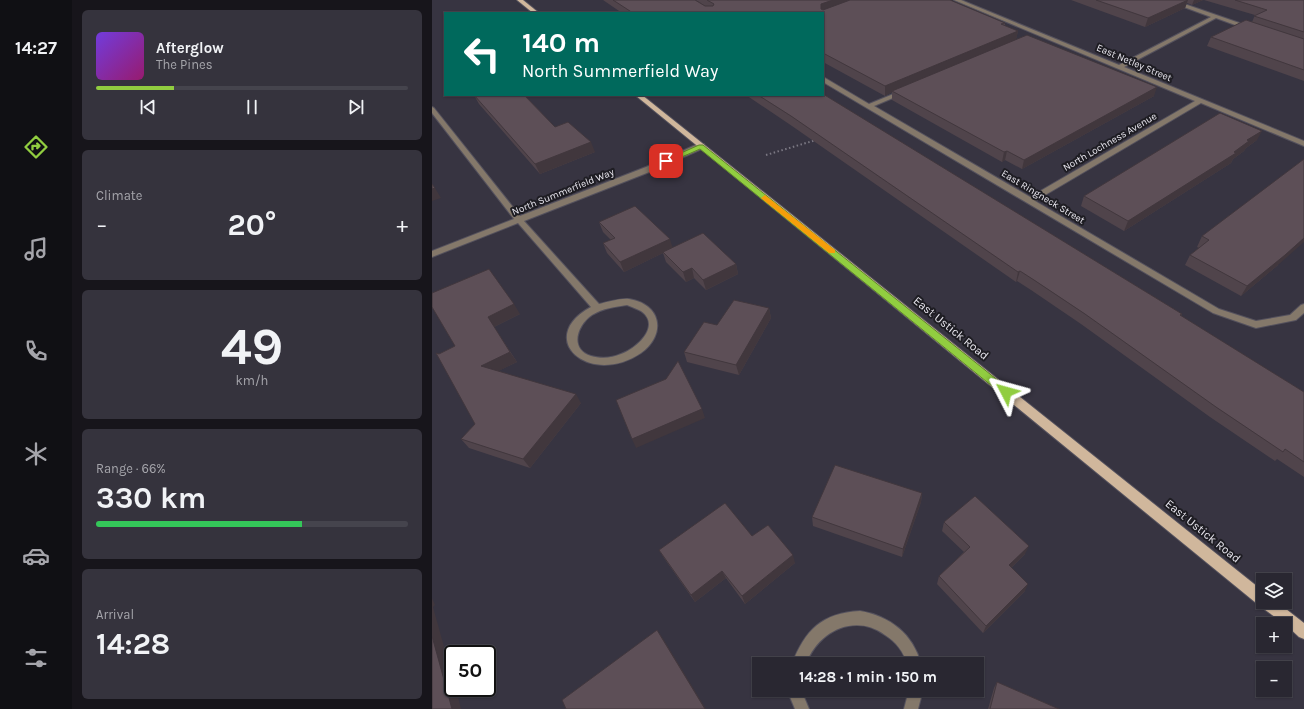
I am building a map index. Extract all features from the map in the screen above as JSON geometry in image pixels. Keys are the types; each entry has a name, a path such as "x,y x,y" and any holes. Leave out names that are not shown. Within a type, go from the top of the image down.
{"main road":[{"path":"520,0 535,12"},
{"name":"East Ustick Road","path":"639,96 1256,593"},
{"path":"1275,609 1304,632"}],"street":[{"name":"East Netley Street","path":"957,0 1304,144"},
{"path":"1168,0 1253,29"},
{"path":"1119,67 1216,16"},
{"path":"1028,39 1040,34"},
{"name":"East Ringneck Street","path":"824,80 1216,311 1256,325 1293,318 1304,307"},
{"path":"869,106 911,88"},
{"name":"North Lochness Avenue","path":"1029,201 1200,101"},
{"path":"432,109 519,220 597,308"},
{"name":"North Summerfield Way","path":"432,254 701,146"},
{"path":"628,302 642,306 650,313 654,323 652,334 644,345 630,355 620,359 598,361 583,357 574,350 571,339 574,327 584,316 597,308 613,303 628,302"},
{"path":"802,657 805,648 821,629 841,619 864,618 885,624 903,640 911,657"},
{"path":"797,697 802,709"},
{"path":"911,709 914,697"}],"path":[{"path":"766,155 819,138"}],"building":[{"path":"613,0 695,0 705,6 713,6 714,4 707,0 833,0 821,4 821,9 823,10 850,0 950,0 1005,23 1001,24 1018,31 885,86 824,54 824,12 631,12"},
{"path":"1096,0 1188,0 1148,18"},
{"path":"1235,0 1304,0 1304,32 1254,16 1267,10"},
{"path":"1246,20 1304,39 1304,70 1211,37"},
{"path":"1027,35 1157,87 1024,160 1007,151 1004,152 892,91"},
{"path":"824,95 1182,314 1180,315 1304,392 1304,462 1285,449 1283,452 1216,407 1085,314 1020,271 1018,272 760,96 824,96"},
{"path":"475,96 525,96 555,127 568,122 591,142 535,164"},
{"path":"1220,113 1262,131 1247,140 1249,141 1234,152 1236,153 1128,221 1084,196"},
{"path":"1304,159 1304,238 1285,255 1247,286 1190,255 1209,240 1202,236"},
{"path":"635,206 670,239 620,262 603,243 615,238 599,222"},
{"path":"703,233 736,264 703,280 692,268 683,272 663,252"},
{"path":"489,269 514,304 488,317 510,352 481,366 576,394 523,459 461,439 475,424 436,353 439,354 455,346 432,307 432,293"},
{"path":"734,300 769,308 736,365 684,352 704,322 717,325"},
{"path":"678,361 702,409 632,439 616,400 666,379"},
{"path":"835,465 922,493 903,549 812,517"},
{"path":"975,496 1029,546 1009,565 1028,584 986,626 939,576 970,547 944,522"},
{"path":"725,503 752,536 768,525 793,555 742,596 722,571 691,595 659,550"},
{"path":"657,630 705,709 566,709 562,700"},
{"path":"432,636 444,680 444,697 449,697 452,709 432,709"},
{"path":"997,682 1059,709 990,709"}],"slow traffic":[{"path":"765,198 832,252"}],"route":[{"path":"666,161 701,146 1006,392"}]}
